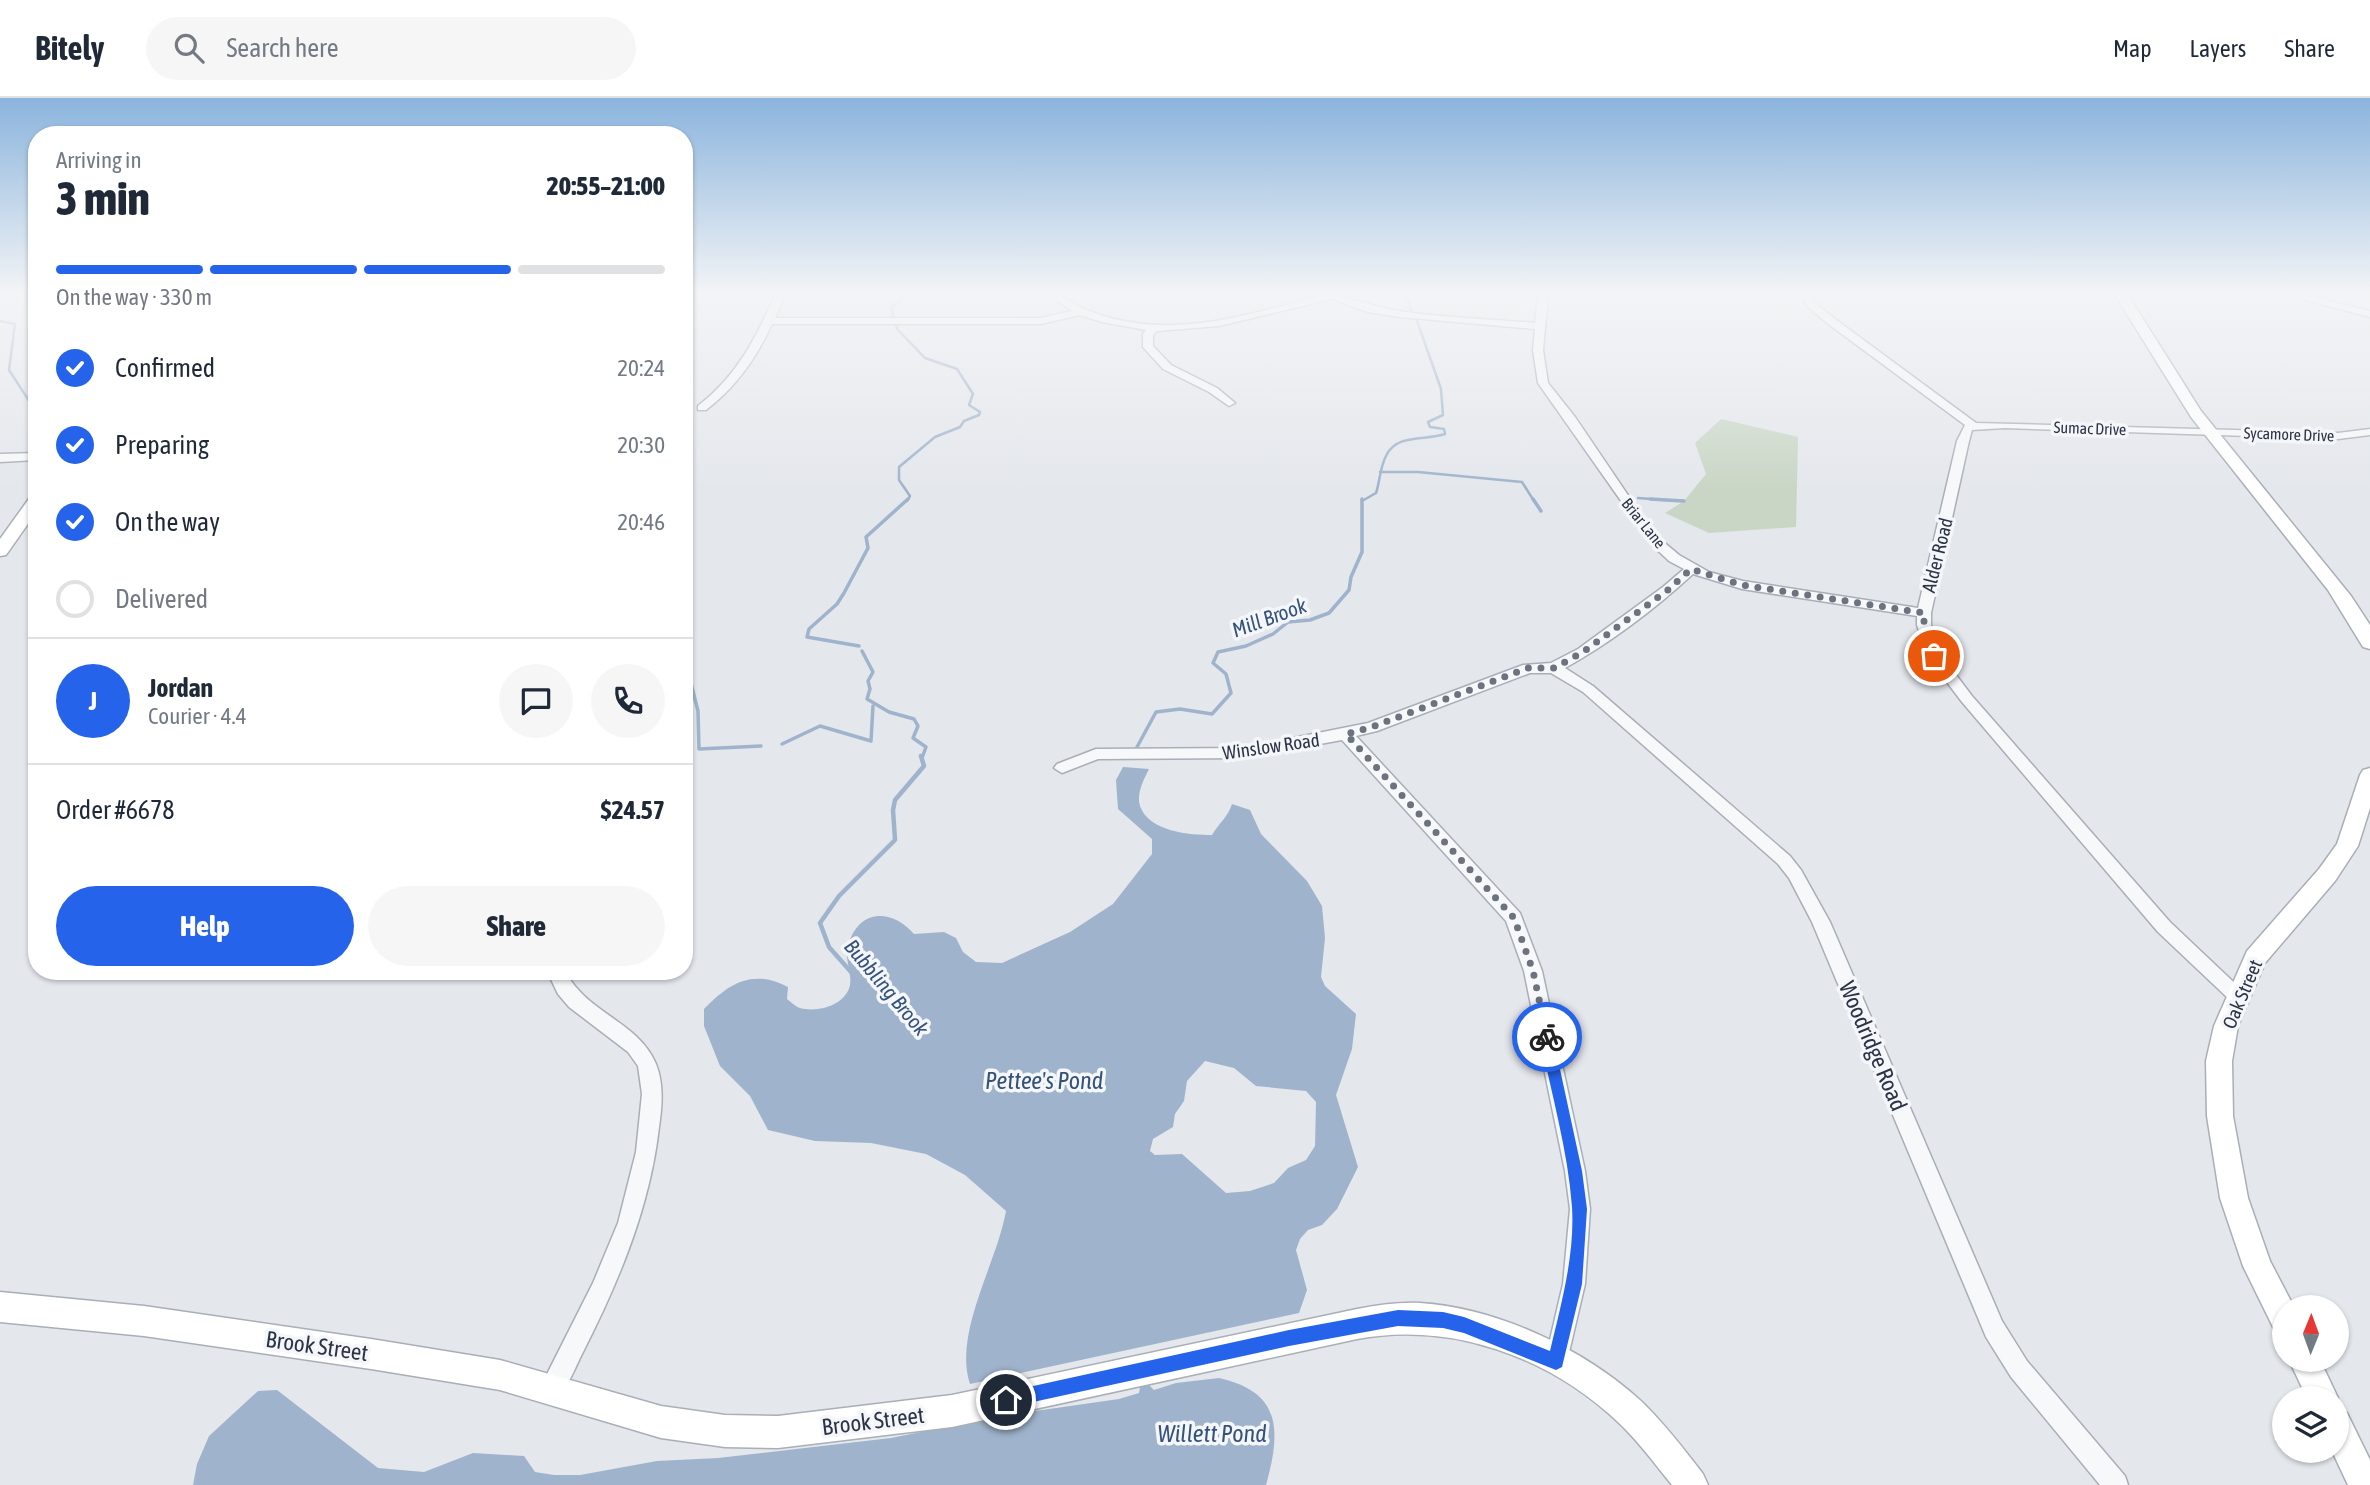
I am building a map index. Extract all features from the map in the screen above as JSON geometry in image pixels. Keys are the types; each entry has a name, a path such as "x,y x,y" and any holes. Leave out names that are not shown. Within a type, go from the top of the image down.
{"street":[{"path":"702,408 724,393 747,360"},
{"path":"1160,360 1167,367 1213,390 1229,403"},
{"name":"Briar Lane","path":"1538,360 1542,383 1571,419 1592,454 1656,542 1691,569 1742,585 1924,613"},
{"path":"1884,360 1973,426"},
{"path":"2162,360 2177,387 2208,430 2341,593 2362,624 2370,643"},
{"name":"Sumac Drive","path":"1973,426 2208,430"},
{"name":"Alder Road","path":"1973,426 1967,428 1963,441 1924,613 1924,625 1934,656 1967,699 2164,927 2237,996"},
{"name":"Sycamore Drive","path":"2208,430 2338,436 2370,432"},
{"path":"0,458 28,456"},
{"path":"0,551 28,512"},
{"name":"Winslow Road","path":"1062,768 1096,754 1243,753 1372,727 1528,668 1554,668 1583,652 1668,590 1691,569"},
{"name":"Woodridge Road","path":"1554,668 1587,690 1784,860 1795,874 1821,922 1994,1329 2019,1369 2116,1485"},
{"path":"1346,734 1514,918 1533,971 1575,1171 1580,1209 1574,1284 1556,1361"},
{"name":"Oak Street","path":"2272,1296 2257,1266 2234,1198 2220,1115 2219,1061 2226,1026 2255,958 2327,876 2347,846 2370,775"},
{"path":"551,1388 583,1332 618,1251 642,1173 652,1105 649,1071 638,1049 577,1005 559,980"},
{"name":"Brook Street","path":"0,1307 144,1321 500,1375 661,1422 725,1431 765,1432 952,1411 1398,1318 1443,1320 1464,1325 1556,1361 1601,1389 1640,1423 1692,1485"},
{"path":"2349,1451 2365,1485"}],"green space":[{"path":"1721,419 1798,437 1796,527 1709,533 1665,513 1684,501 1706,474 1695,443"}],"water":[{"name":"Pettee's Pond","path":"1123,767 1149,769 1140,792 1140,806 1152,822 1182,833 1212,835 1232,804 1250,810 1261,834 1307,881 1322,906 1325,938 1321,977 1325,986 1356,1014 1352,1049 1336,1095 1358,1167 1337,1209 1322,1225 1308,1230 1300,1239 1296,1250 1307,1290 1299,1313 970,1384 966,1364 967,1343 978,1298 1006,1211 965,1175 926,1154 871,1143 815,1141 768,1130 750,1096 720,1066 704,1026 704,1009 733,985 753,979 764,979 788,987 787,999 800,1008 830,1006 843,998 850,985 847,951 853,934 859,925 876,916 895,920 914,934 944,932 956,938 963,952 976,962 1002,963 1070,932 1113,904 1152,854 1152,839 1118,809 1116,780","holes":["1205,1061 1234,1068 1256,1086 1306,1091 1316,1102 1315,1146 1306,1160 1288,1168 1274,1183 1250,1191 1226,1193 1182,1154 1155,1155 1150,1151 1153,1139 1173,1127 1175,1114 1184,1101 1187,1081"]},
{"name":"Willett Pond","path":"1219,1378 1240,1384 1255,1393 1266,1404 1272,1416 1274,1447 1266,1485 193,1485 197,1464 209,1436 258,1391 277,1390 378,1468 424,1472 473,1453 524,1456 535,1472 580,1475 657,1461 718,1458 891,1438 1001,1416 1119,1399 1139,1393 1140,1387 1149,1385 1154,1390 1176,1383"}],"waterway":[{"path":"10,360 9,370 28,399"},
{"name":"Bubbling Brook","path":"907,501 910,496 899,480 899,467 935,437 960,427 964,421 979,415 980,412 969,405 973,394 957,369 930,360"},
{"name":"Mill Brook","path":"1380,472 1386,456 1397,444 1445,434 1444,429 1430,427 1428,422 1443,415 1441,389 1431,360"},
{"name":"Mill Brook","path":"1362,501 1376,493 1380,472"},
{"path":"1380,472 1418,472 1522,482 1534,501"},
{"path":"1638,498 1654,499"},
{"name":"Bubbling Brook","path":"859,646 807,637 809,629 837,604 844,593 868,548 866,537 908,499"},
{"path":"1533,499 1541,511"},
{"path":"1650,499 1654,499"},
{"path":"1654,499 1684,501"},
{"path":"1654,499 1677,501"},
{"name":"Mill Brook","path":"1137,747 1156,712 1180,709 1212,714 1231,693 1226,674 1213,663 1218,652 1246,646 1273,634 1288,622 1310,620 1329,613 1349,590 1351,577 1362,552 1362,501"},
{"name":"Bubbling Brook","path":"862,651 873,672 868,681 870,689 867,699 889,712 914,719 918,726 913,738 926,747 922,758"},
{"path":"693,691 698,711 699,749 761,746"},
{"path":"782,744 820,726 871,741 873,706"},
{"name":"Bubbling Brook","path":"851,972 829,947 820,923 839,896 895,840 895,800 924,766 921,756"}],"way so far":[{"path":"1547,1037 1533,971 1514,918 1453,848 1371,764 1346,734 1372,727 1528,668 1554,668 1583,652 1668,590 1691,569 1742,585 1924,613 1924,625 1934,656"}],"route":[{"path":"1006,1400 1289,1338 1398,1318 1443,1320 1464,1325 1556,1361 1574,1284 1580,1209 1575,1171 1547,1037"}]}
